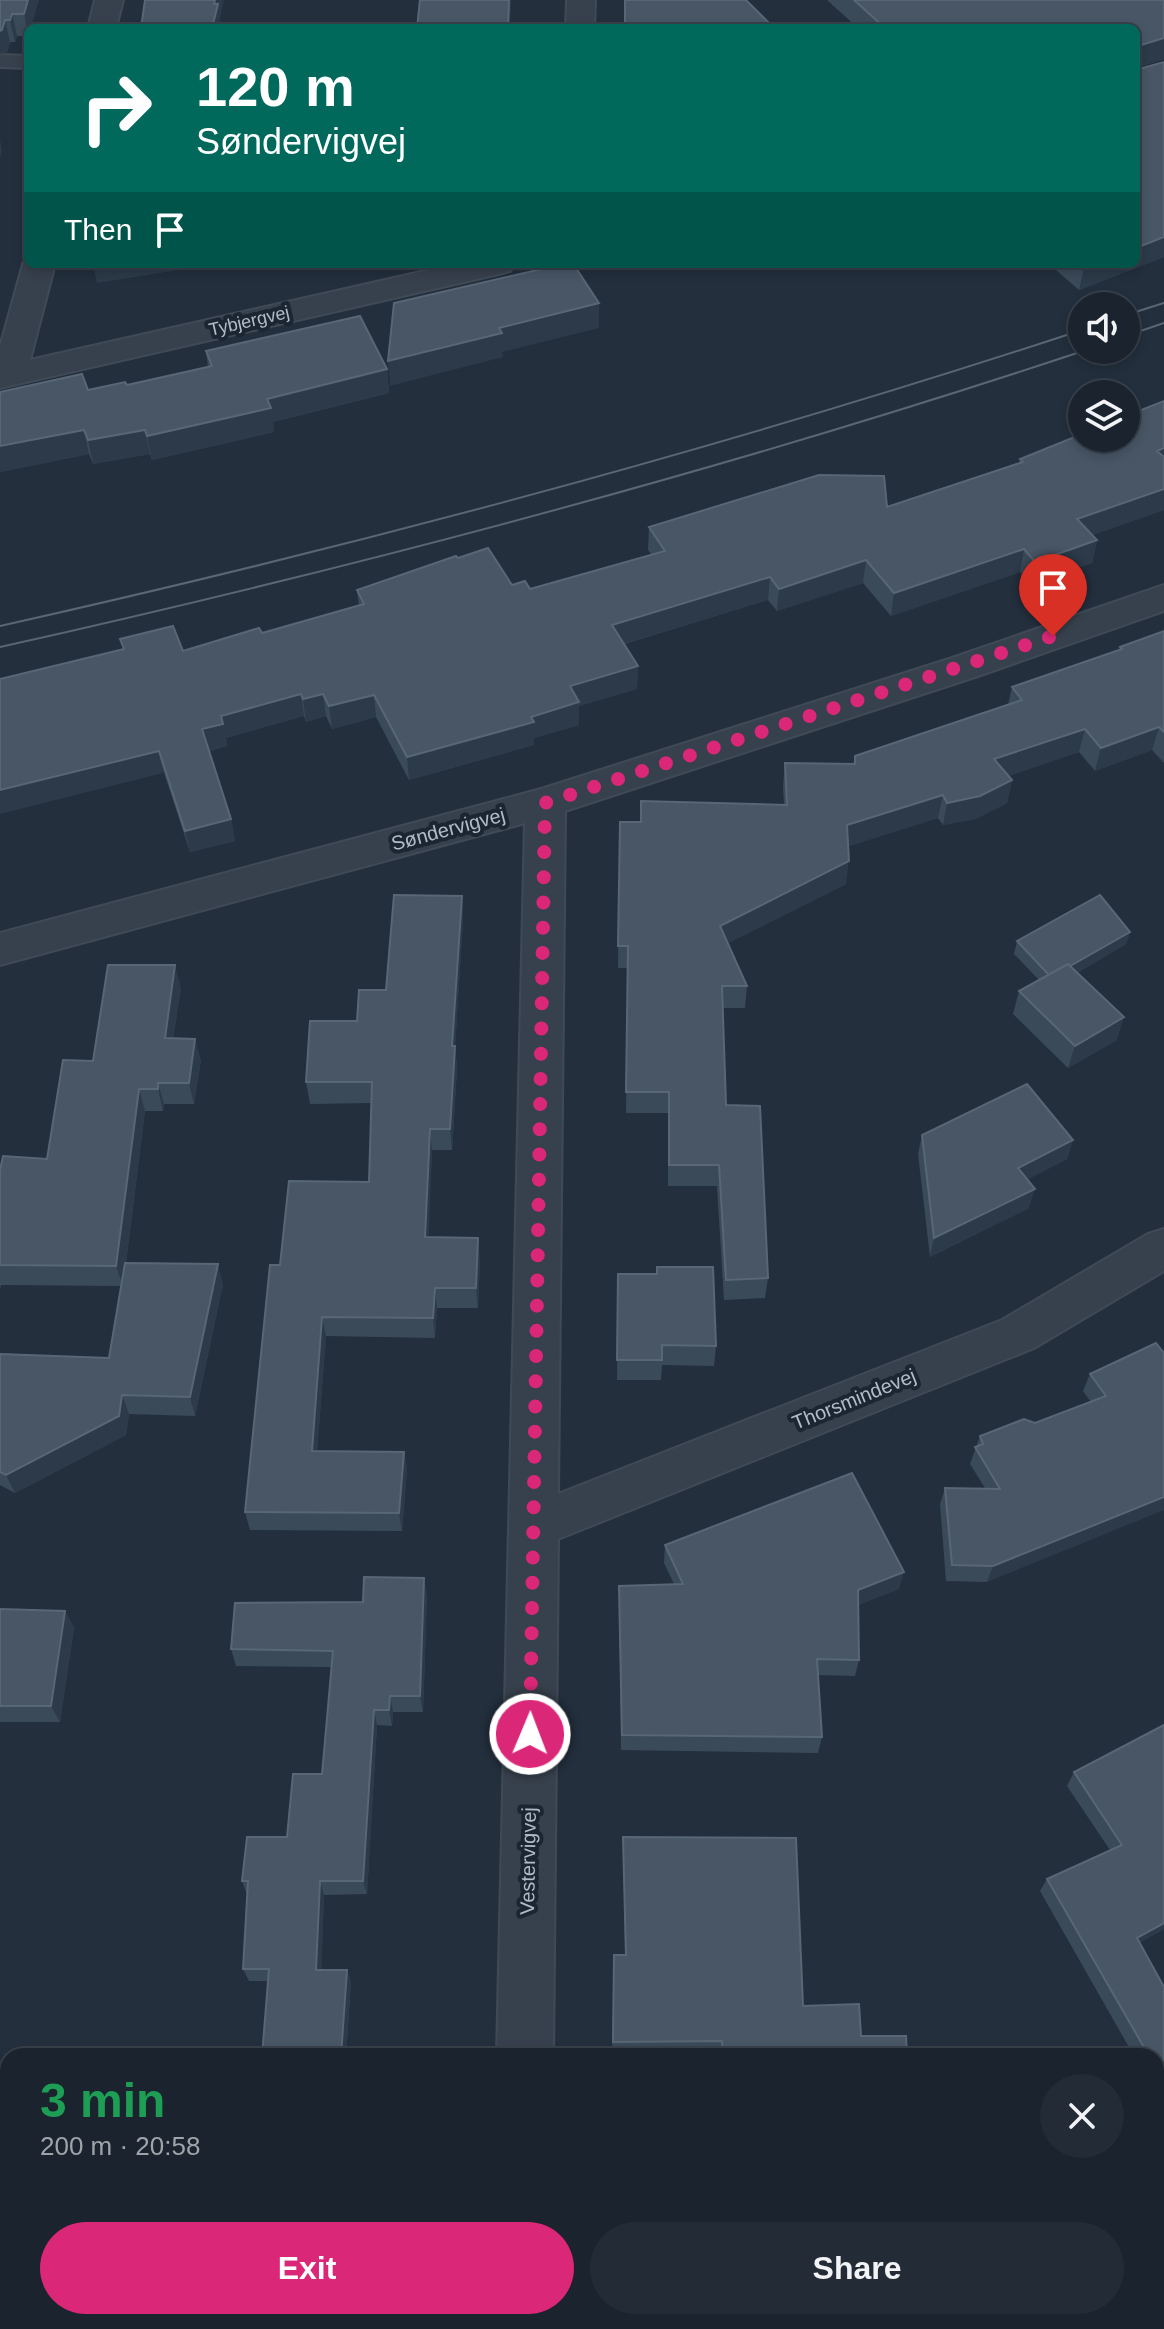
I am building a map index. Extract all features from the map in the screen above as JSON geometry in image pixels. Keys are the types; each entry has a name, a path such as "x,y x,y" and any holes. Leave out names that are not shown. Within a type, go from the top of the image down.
{"street":[{"path":"103,24 109,0"},
{"path":"580,24 581,0"},
{"path":"4,376 38,268"},
{"name":"Tybjergvej","path":"4,376 481,268"},
{"name":"Søndervigvej","path":"0,949 545,803 965,667 1164,598"},
{"name":"Vestervigvej","path":"525,2048 545,803"},
{"name":"Thorsmindevej","path":"534,1526 1018,1334 1164,1248"}],"lane":[{"path":"0,61 24,62"}],"building":[{"path":"0,0 28,0 24,14 12,14 0,31"},
{"path":"145,0 215,0 214,4 218,4 213,24 142,24"},
{"path":"420,0 509,0 508,24 417,24"},
{"path":"625,0 746,0 770,24 625,24"},
{"path":"854,0 1164,0 1164,38 1140,45 1140,24 881,24"},
{"path":"1164,62 1164,237 1140,246 1140,69"},
{"path":"546,268 576,268 599,303 499,328 502,333 388,361 394,303"},
{"path":"360,316 387,369 267,399 271,408 147,436 145,430 88,440 84,430 0,446 0,392 82,374 88,390 125,382 127,385 212,366 206,351"},
{"path":"1164,401 1164,448 1157,451 1164,457 1164,489 1077,519 1097,540 1035,562 1024,549 894,593 866,560 779,589 770,577 612,625 638,666 570,686 579,702 531,717 534,722 407,757 374,695 329,706 323,694 303,699 301,694 221,716 223,724 202,729 231,819 185,831 159,751 0,790 0,679 124,649 120,639 173,626 183,651 259,628 262,633 364,604 357,590 488,548 512,585 525,581 530,589 665,551 649,527 819,475 884,476 887,507 1023,462 1020,459 1068,440 1068,452 1140,452 1140,410"},
{"path":"1164,631 1164,732 1159,727 1101,748 1085,729 994,759 1012,780 980,796 947,803 943,795 847,825 849,861 720,926 747,986 722,986 726,1105 760,1106 768,1278 726,1280 719,1165 669,1165 669,1092 626,1092 628,946 618,946 620,822 641,822 641,801 787,805 785,763 855,764 855,756 1022,700 1012,687"},
{"path":"394,895 462,896 450,1129 430,1129 425,1237 478,1238 476,1288 435,1288 433,1318 322,1317 312,1451 404,1452 399,1513 245,1512 270,1265 280,1265 289,1181 369,1182 372,1082 306,1082 310,1021 357,1021 359,990 386,990"},
{"path":"1100,895 1130,932 1049,975 1017,941"},
{"path":"1068,964 1124,1017 1075,1046 1019,991"},
{"path":"108,965 175,965 165,1038 195,1039 189,1083 158,1083 158,1089 139,1089 116,1266 0,1265 0,1170 3,1156 47,1159 63,1060 93,1061"},
{"path":"1027,1084 1073,1140 1018,1168 1035,1189 934,1238 922,1135"},
{"path":"125,1263 218,1264 190,1397 122,1395 119,1416 6,1475 0,1472 0,1354 109,1358"},
{"path":"657,1267 713,1267 716,1346 662,1345 662,1360 617,1360 618,1274 657,1274"},
{"path":"1156,1343 1164,1353 1164,1497 993,1566 952,1565 945,1488 1000,1489 975,1447 983,1444 980,1436 1024,1419 1035,1423 1106,1396 1090,1374"},
{"path":"852,1473 904,1572 858,1590 859,1660 817,1659 822,1737 622,1735 619,1586 683,1584 665,1545"},
{"path":"364,1577 424,1578 420,1696 390,1696 389,1710 374,1710 363,1881 320,1881 316,1970 347,1970 342,2048 263,2048 269,1969 243,1969 248,1881 242,1881 247,1837 287,1837 293,1774 322,1774 333,1651 231,1649 235,1603 363,1602"},
{"path":"0,1609 65,1611 51,1706 0,1706"},
{"path":"1164,1725 1164,1923 1137,1938 1164,1987 1164,2048 1144,2048 1047,1879 1122,1845 1074,1772"},
{"path":"623,1837 796,1838 803,2006 859,2004 861,2036 906,2036 907,2048 722,2048 722,2041 613,2042 614,1955 626,1955"}],"tram line":[{"path":"1140,311 1164,303"},
{"path":"1140,331 1164,323"},
{"path":"0,626 273,562 545,491 814,414 1068,334"},
{"path":"0,647 274,583 547,512 817,435 1068,356"}],"route":[{"path":"530,1734 545,803 1053,636"}]}
